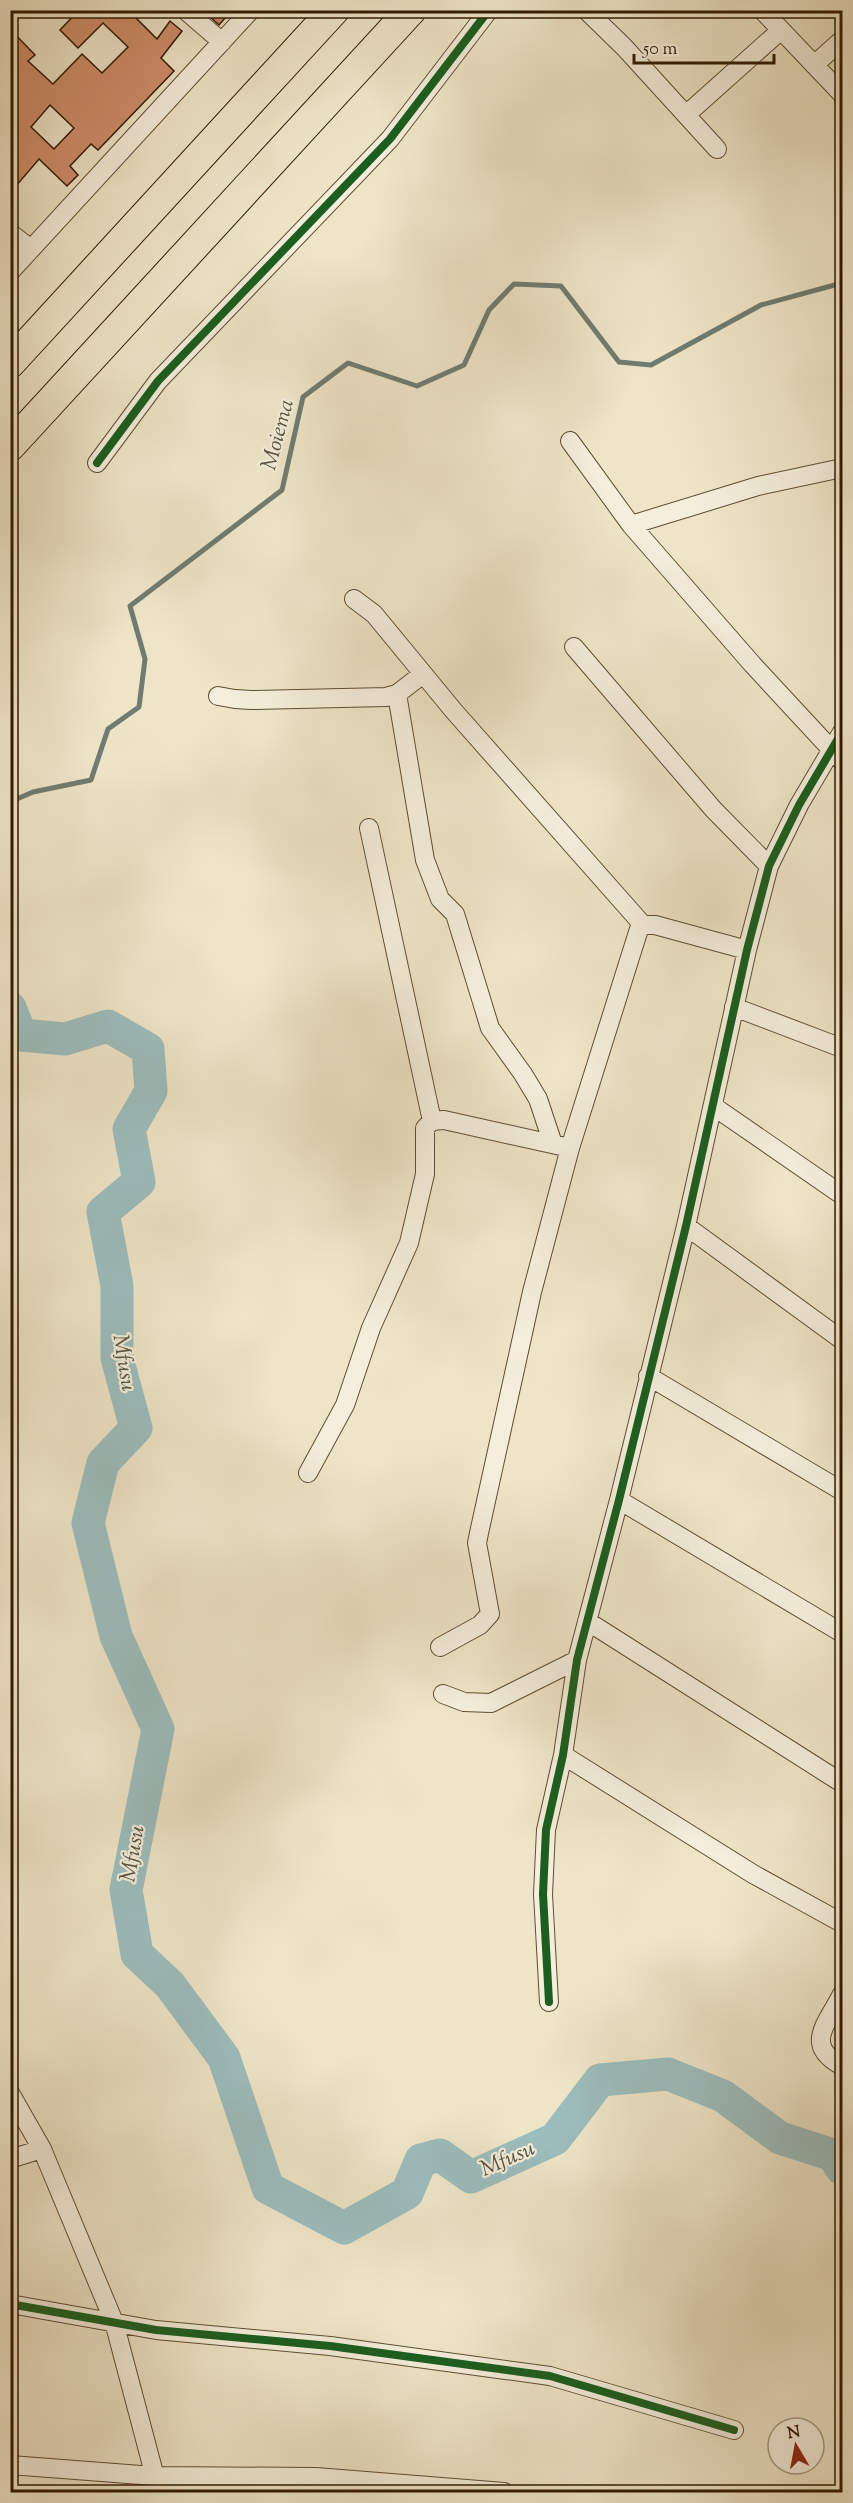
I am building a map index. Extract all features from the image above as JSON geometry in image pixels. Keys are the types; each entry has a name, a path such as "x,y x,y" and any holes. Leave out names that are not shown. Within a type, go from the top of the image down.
{"highway":[{"path":"10,363 334,10"},
{"path":"10,446 411,10"}],"street":[{"path":"185,10 222,42"},
{"path":"10,272 251,10"},
{"path":"97,463 159,381 390,139 489,10"},
{"path":"586,10 717,148"},
{"path":"762,10 843,94"},
{"path":"687,114 780,30"},
{"path":"814,64 843,40"},
{"path":"10,233 31,249"},
{"path":"570,441 631,525 753,665 838,756"},
{"path":"631,525 758,486 843,468"},
{"path":"354,599 374,614 423,674 643,925"},
{"path":"574,646 713,809 769,866"},
{"path":"218,696 251,700 386,697 397,694 423,674"},
{"path":"397,694 425,860 440,899 455,914 490,1028 523,1074 562,1146"},
{"path":"549,2002 543,1894 546,1830 563,1755 577,1660 686,1226 747,950 769,866 799,805 838,756 843,732"},
{"path":"369,828 432,1121"},
{"path":"440,1647 480,1625 490,1614 477,1543 562,1146 639,929 643,925 655,925 747,950"},
{"path":"734,1007 843,1048"},
{"path":"712,1106 843,1195"},
{"path":"308,1473 345,1405 371,1328 409,1243 425,1174 425,1128 432,1121 444,1120 562,1146"},
{"path":"686,1226 843,1340"},
{"path":"648,1376 843,1491"},
{"path":"619,1500 843,1633"},
{"path":"587,1621 843,1783"},
{"path":"443,1694 464,1702 490,1703 577,1660"},
{"path":"563,1755 753,1874 843,1923"},
{"path":"843,1994 821,2035 820,2043 827,2058 843,2066"},
{"path":"10,2093 42,2149 114,2322 156,2484"},
{"path":"10,2159 42,2149"},
{"path":"10,2304 156,2330 330,2346 550,2376 734,2430"},
{"path":"10,2465 156,2484 316,2477 394,2488 504,2493"}],"building":[{"path":"79,10 128,10 157,39 170,21 182,31 161,58 174,71 98,150 91,144 70,166 78,175 67,186 39,159 10,193 10,29 35,55 28,61 53,84 82,54 102,73 128,47 103,23 78,48 60,30","holes":["50,105 74,128 54,149 31,127"]},
{"path":"207,10 232,10 219,25 205,12"}],"waterway":[{"name":"Moiema","path":"10,802 33,792 91,780 108,729 139,707 145,659 130,606 282,490 303,397 348,363 417,386 464,365 489,310 514,284 561,286 619,362 651,365 761,305 842,283"},
{"name":"Mfusu","path":"10,1008 21,1035 65,1039 108,1026 148,1049 151,1091 129,1129 139,1182 103,1212 117,1286 117,1358 136,1428 103,1463 88,1523 116,1636 158,1729 126,1890 137,1954 170,1985 224,2058 268,2188 344,2228 407,2193 421,2160 440,2155 471,2177 555,2139 600,2080 668,2074 723,2096 780,2138 833,2155 842,2169"}],"cycle path":[{"path":"97,463 158,381 390,139 489,10"},
{"path":"549,2002 543,1894 546,1830 563,1755 577,1660 686,1226 747,950 769,866 799,805 842,732"},
{"path":"10,2304 156,2330 330,2346 550,2376 734,2430"}]}
